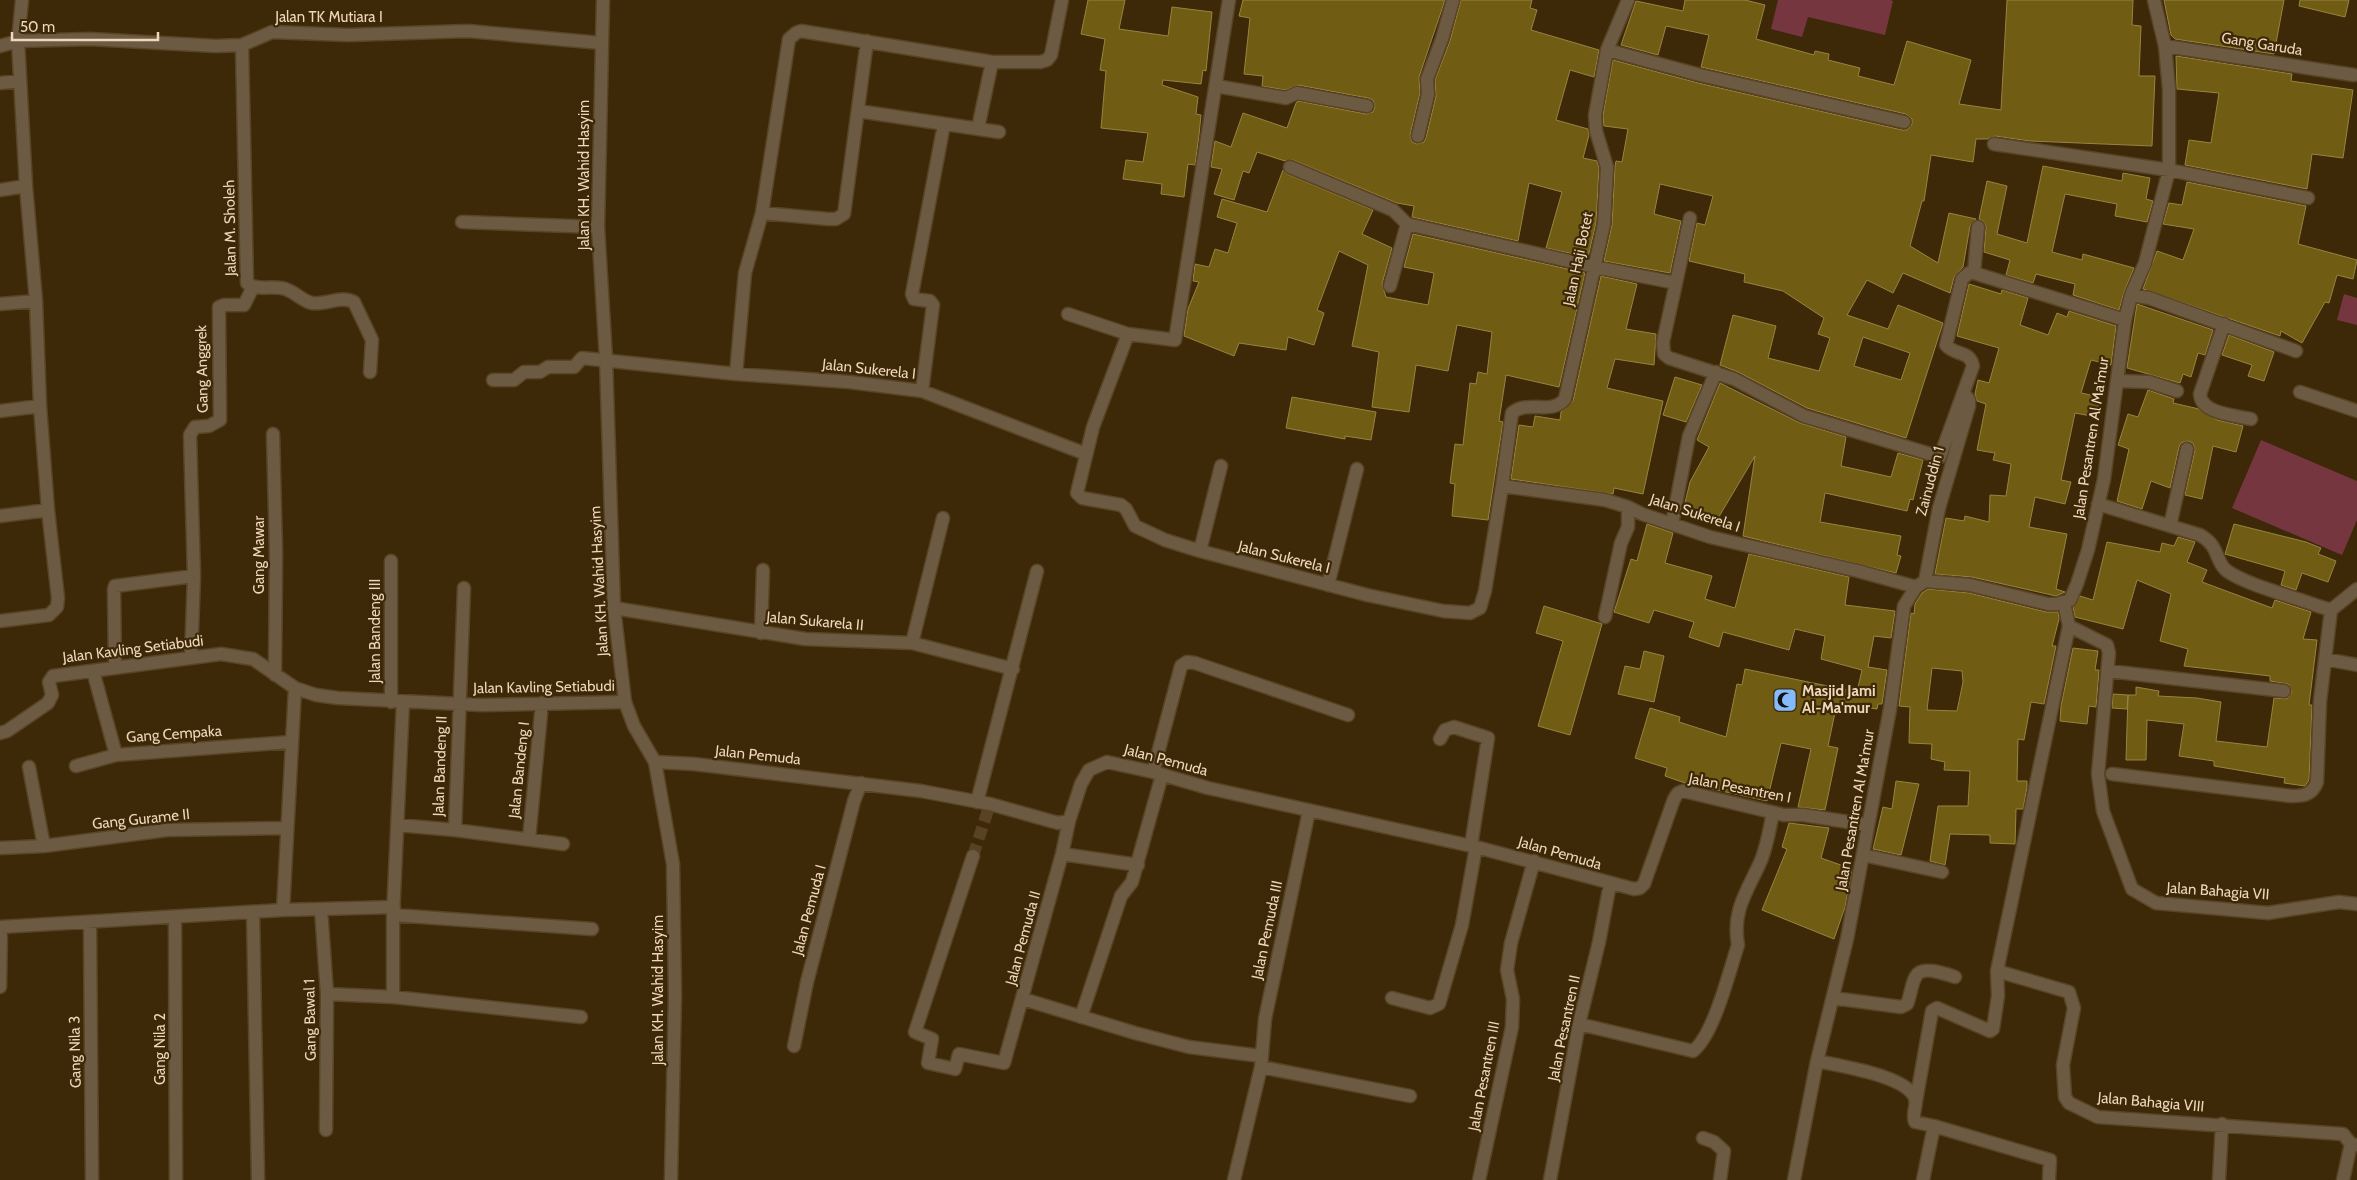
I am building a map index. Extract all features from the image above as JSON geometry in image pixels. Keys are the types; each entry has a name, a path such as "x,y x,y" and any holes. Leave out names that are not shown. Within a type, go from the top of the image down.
{"street":[{"path":"0,620 49,615 57,607 58,598 48,510 40,406 36,300 26,186 18,42 22,0"},
{"name":"Jalan KH. Wahid Hasyim","path":"603,0 598,227 606,359 614,608 624,702 634,726 655,762 673,864 675,894 671,1180"},
{"path":"736,374 745,273 762,213 789,39 796,33 802,32 992,62 1040,62 1047,60 1051,55 1062,0"},
{"path":"1068,314 1128,334 1175,340 1229,0"},
{"path":"1418,136 1428,94 1427,79 1442,39 1453,0"},
{"name":"Jalan Haji Botet","path":"1502,486 1512,413 1524,407 1555,407 1565,399 1604,224 1607,197 1607,167 1596,132 1595,115 1606,50 1628,0"},
{"name":"Jalan Pesantren Al Ma'mur","path":"2064,603 2070,600 2078,584 2098,504 2118,381 2125,320 2131,295 2145,263 2170,170 2171,142 2165,46 2154,0"},
{"name":"Jalan TK Mutiara I","path":"0,46 18,42 90,39 190,46 242,45 272,32 348,35 468,31 601,43"},
{"path":"762,213 828,219 836,219 844,214 867,41"},
{"name":"Jalan M. Sholeh","path":"242,45 247,283 253,287 284,288 311,303 339,300 354,302 372,340 370,372"},
{"name":"Gang Garuda","path":"2165,46 2354,75"},
{"path":"1606,50 1700,75 1904,122"},
{"path":"978,128 992,62"},
{"path":"0,83 20,81"},
{"path":"1216,86 1286,98 1297,93 1367,106"},
{"path":"858,111 999,132"},
{"path":"922,390 933,305 929,301 914,299 912,294 944,124"},
{"path":"1994,144 2170,170 2308,198"},
{"path":"1290,167 1393,210 1407,224 1595,267 1676,283"},
{"path":"0,190 26,186"},
{"path":"1672,524 1689,436 1716,372 1669,358 1664,354 1663,342 1690,218"},
{"path":"462,222 598,227"},
{"path":"1390,286 1407,224"},
{"path":"1978,227 1974,273 2125,320"},
{"name":"Zainuddin 1","path":"1716,372 1804,416 1940,457 1973,366 1972,359 1949,348 1946,340 1962,279 1969,273 1974,273"},
{"name":"Gang Anggrek","path":"191,658 194,576 190,435 195,427 209,426 220,420 219,307 224,305 244,305 253,287"},
{"path":"2131,295 2149,298 2296,350"},
{"path":"0,304 36,300"},
{"path":"2224,324 2200,394 2200,400 2207,408 2251,419"},
{"path":"1086,454 1096,418 1128,334"},
{"name":"Jalan Sukerela I","path":"493,380 514,380 524,372 540,372 548,367 574,367 582,358 922,390 1086,454 1078,493 1082,498 1121,505 1126,509 1135,526 1165,540 1200,552 1328,585 1443,611 1470,613 1480,608 1486,591 1502,486 1605,500 1710,537 1920,584"},
{"path":"2118,381 2149,382 2177,391"},
{"path":"2300,392 2357,411"},
{"name":"Zainuddin 1","path":"1920,584 1939,508 1969,406 1969,400 1964,393"},
{"path":"0,411 40,406"},
{"name":"Gang Mawar","path":"273,434 276,552 275,675"},
{"path":"2170,526 2187,449"},
{"path":"1200,552 1221,466"},
{"path":"1328,585 1357,469"},
{"path":"2098,504 2200,535 2211,541 2225,570 2238,577 2331,610"},
{"path":"1605,617 1621,543 1628,527 1628,507"},
{"path":"0,516 48,510"},
{"path":"912,643 943,518"},
{"name":"Jalan Bandeng III","path":"392,561 397,702"},
{"path":"761,633 763,570"},
{"path":"985,805 1013,669 1037,571"},
{"path":"114,666 114,589 116,586 194,576"},
{"path":"1920,584 1970,585 2048,604 2064,603 2069,626 1997,970 1998,996 1993,1029 1990,1032 1937,1008 1932,1012 1913,1117 1916,1122 2050,1160 2049,1180"},
{"name":"Jalan Pesantren Al Ma'mur","path":"1794,1180 1817,1062 1847,939 1890,709 1904,606 1920,584"},
{"name":"Jalan Bandeng II","path":"455,830 464,588"},
{"path":"2112,774 2291,796 2305,796 2314,790 2317,782 2320,702 2331,610 2357,589"},
{"name":"Jalan Sukarela II","path":"614,608 805,639 912,643 1013,669"},
{"name":"Jalan Bahagia VII","path":"2069,626 2106,645 2108,671 2098,774 2103,811 2132,889 2156,903 2268,913 2339,902 2357,904"},
{"name":"Jalan Kavling Setiabudi","path":"0,733 7,731 48,703 52,695 49,679 53,676 114,666 221,654 253,659 295,688 316,695 397,702 459,704 624,702"},
{"path":"2325,659 2357,665"},
{"path":"1081,1017 1121,896 1132,882 1138,865 1181,666 1187,662 1195,663 1348,715"},
{"name":"Gang Cempaka","path":"93,670 116,755 291,742"},
{"path":"2108,671 2284,691"},
{"path":"283,910 295,688"},
{"path":"393,997 393,911 397,825 397,702"},
{"name":"Jalan Bandeng I","path":"529,839 542,703"},
{"path":"1392,998 1430,1008 1439,1004 1462,925 1489,740 1487,736 1454,727 1445,730 1440,739"},
{"path":"76,766 116,755"},
{"name":"Jalan Pemuda","path":"655,762 861,783 985,805 1058,823 1069,821 1081,784 1089,770 1107,762 1157,773 1208,788 1473,846 1534,861 1610,884"},
{"path":"29,767 44,846"},
{"name":"Jalan Pemuda I","path":"794,1046 807,982 854,801 861,783"},
{"name":"Jalan Pesantren I","path":"1610,884 1634,889 1640,888 1644,884 1678,793 1696,793 1773,813 1868,825"},
{"name":"Jalan Pemuda III","path":"1234,1180 1261,1062 1265,1019 1309,811"},
{"path":"1579,1024 1693,1051 1700,1046 1710,1029 1738,945 1736,934 1740,901 1760,864 1773,813"},
{"name":"Jalan Pemuda II","path":"973,856 915,1032 932,1039 928,1063 955,1069 959,1054 1004,1063 1062,854 1069,821"},
{"path":"397,825 455,830 563,844"},
{"name":"Gang Gurame II","path":"0,848 44,846 168,830 286,828"},
{"path":"1062,854 1138,865"},
{"path":"1863,855 1942,872"},
{"name":"Jalan Pesantren III","path":"1479,1180 1512,1027 1513,999 1507,970 1511,943 1534,861"},
{"name":"Jalan Pesantren II","path":"1550,1180 1579,1024 1599,942 1610,884"},
{"path":"0,987 1,927 321,909 393,911 592,929"},
{"name":"Gang Bawal 1","path":"321,909 327,994 326,1130"},
{"path":"253,912 258,1180"},
{"name":"Gang Nila 2","path":"175,917 176,1180"},
{"name":"Gang Nila 3","path":"90,923 92,1180"},
{"name":"Jalan Bahagia VIII","path":"1997,970 2069,992 2074,1008 2063,1065 2065,1097 2069,1103 2098,1117 2183,1124 2222,1124 2343,1134 2354,1145"},
{"path":"1833,998 1901,1007 1907,1004 1916,975 1920,972 1938,972 1955,977"},
{"path":"327,994 393,997 581,1017"},
{"path":"1023,999 1190,1047 1410,1096"},
{"path":"1817,1062 1886,1077 1910,1091 1916,1100"},
{"path":"2219,1180 2222,1124"},
{"path":"1923,1180 1934,1126"},
{"path":"1703,1138 1714,1142 1724,1151 1720,1180"},
{"path":"2343,1180 2354,1145"}],"shaded area":[{"path":"1778,0 1893,1 1885,35 1808,17 1802,37 1771,29"},
{"path":"2344,294 2357,298 2357,325 2337,320"},
{"path":"2261,440 2357,481 2357,520 2342,555 2232,508"}],"building":[{"path":"1088,0 1125,0 1119,29 1168,36 1172,7 1212,12 1206,71 1203,70 1201,84 1163,80 1162,85 1198,97 1196,114 1201,115 1195,165 1188,164 1184,197 1161,194 1162,184 1123,179 1126,160 1143,162 1148,133 1101,128 1106,71 1100,70 1105,39 1081,34"},
{"path":"1243,0 1445,0 1419,77 1420,93 1410,135 1412,142 1417,144 1424,142 1426,138 1436,96 1435,80 1450,41 1461,0 1532,0 1530,8 1537,10 1531,30 1599,50 1594,77 1570,70 1556,120 1588,129 1589,135 1583,158 1597,161 1599,168 1596,223 1588,257 1546,248 1562,192 1529,183 1518,241 1412,217 1414,206 1397,203 1293,160 1285,161 1257,152 1249,173 1243,171 1234,200 1214,194 1222,169 1211,167 1215,141 1231,147 1243,113 1287,128 1298,101 1366,114 1373,112 1375,107 1373,100 1368,98 1298,85 1285,90 1262,86 1263,76 1244,74 1250,18 1239,16"},
{"path":"1685,0 1745,0 1765,5 1756,39 1814,55 1815,51 1829,54 1828,60 1860,68 1858,76 1894,85 1907,41 1971,60 1959,104 2001,110 2007,0 2133,0 2132,25 2141,26 2139,76 2155,76 2152,146 2030,141 1995,136 1987,139 1976,139 1973,162 1931,155 1924,201 1922,201 1910,246 1938,263 1949,213 1976,219 1970,226 1963,267 1954,277 1950,293 1903,273 1893,293 1867,280 1847,315 1888,329 1898,305 1943,323 1906,438 1807,408 1738,372 1720,365 1733,315 1776,326 1768,358 1819,371 1830,338 1818,334 1824,318 1783,291 1744,282 1745,274 1689,261 1697,223 1705,225 1713,196 1660,184 1654,214 1681,221 1670,273 1604,261 1612,225 1615,166 1616,161 1622,162 1628,129 1604,126 1603,115 1613,60 1698,83 1902,130 1907,130 1912,124 1912,119 1906,114 1701,67 1709,35 1666,26 1658,55 1621,45 1636,1 1683,11","holes":["1863,337 1910,353 1901,380 1854,366"]},
{"path":"2164,0 2284,0 2274,54 2175,39 2171,35"},
{"path":"2300,0 2349,0 2345,17 2299,6"},
{"path":"2176,56 2292,74 2291,81 2353,90 2343,158 2312,154 2307,189 2185,165 2189,140 2211,143 2219,93 2177,89"},
{"path":"2043,166 2122,181 2123,173 2150,178 2146,199 2153,201 2147,222 2115,216 2117,204 2065,194 2052,252 2082,260 2083,254 2134,268 2119,310 2073,295 2075,284 2036,274 2033,283 2006,275 2010,260 1984,252 1986,227 1983,221 1979,219 1987,181 2007,186 1997,234 2027,243"},
{"path":"1283,170 1287,174 1373,210 1362,234 1392,248 1382,284 1386,297 1428,305 1434,273 1404,267 1413,234 1585,273 1559,387 1506,375 1499,421 1503,422 1488,520 1452,516 1455,484 1450,483 1455,444 1463,445 1470,383 1476,384 1478,372 1487,374 1492,332 1457,325 1448,371 1416,365 1409,412 1372,407 1379,352 1352,346 1368,265 1339,251 1317,310 1324,313 1314,345 1288,337 1286,350 1239,343 1234,356 1184,336 1188,309 1199,282 1193,281 1195,264 1209,267 1215,249 1228,253 1237,223 1217,217 1222,199 1267,212"},
{"path":"2187,182 2306,206 2298,244 2357,260 2353,279 2337,275 2329,303 2325,302 2302,343 2281,331 2280,336 2143,289 2157,251 2183,260 2194,229 2163,224 2169,203 2182,205"},
{"path":"1601,276 1637,284 1626,329 1656,334 1654,365 1615,359 1607,388 1663,401 1643,494 1614,488 1613,494 1511,479 1519,425 1533,427 1535,416 1560,420 1561,412 1573,401"},
{"path":"1969,284 2001,294 2002,290 2028,298 2020,325 2048,335 2057,313 2067,317 2069,311 2116,326 2111,365 2091,360 2081,393 2100,397 2096,417 2075,413 2061,480 2071,482 2065,504 2035,497 2029,527 2067,534 2056,589 2065,592 2056,596 1972,577 1935,574 1946,518 1964,521 1965,516 1989,522 1990,495 2006,496 2011,464 1993,460 1995,453 1977,450 1986,404 1977,401 1975,394 1978,380 1989,383 1999,348 1957,336"},
{"path":"2137,304 2213,330 2205,355 2198,353 2191,377 2183,374 2180,383 2127,368"},
{"path":"2229,335 2274,352 2264,381 2248,376 2252,365 2222,355"},
{"path":"1675,377 1702,385 1686,422 1663,415"},
{"path":"1720,383 1800,423 1846,437 1841,466 1891,477 1898,453 1923,460 1913,500 1910,499 1907,511 1825,493 1820,522 1901,536 1897,555 1901,556 1896,573 1743,536 1755,456 1714,525 1684,507 1690,482 1709,447 1697,440"},
{"path":"2148,390 2174,399 2173,403 2199,409 2217,420 2243,426 2236,452 2213,446 2202,499 2185,495 2195,450 2193,443 2188,441 2181,443 2179,447 2170,488 2151,481 2142,509 2117,501 2129,449 2118,445 2128,414 2138,417"},
{"path":"1292,397 1376,412 1371,440 1345,436 1345,439 1286,428"},
{"path":"1647,524 1673,533 1665,563 1712,576 1705,599 1735,608 1749,554 1849,577 1845,605 1895,611 1891,638 1874,636 1868,667 1887,670 1882,704 1878,704 1877,709 1837,703 1828,746 1838,748 1825,810 1798,807 1811,749 1781,743 1767,801 1685,783 1665,776 1667,768 1635,758 1650,708 1680,717 1679,722 1726,737 1737,684 1742,685 1745,669 1857,692 1862,670 1821,659 1825,636 1795,629 1789,650 1723,632 1719,647 1689,637 1694,622 1654,610 1649,623 1614,612 1631,559 1637,561"},
{"path":"2234,524 2306,542 2321,548 2318,554 2336,561 2328,582 2302,573 2296,590 2281,585 2285,571 2225,554"},
{"path":"2178,537 2195,542 2187,562 2207,570 2202,582 2272,608 2275,600 2311,612 2303,639 2317,640 2309,705 2312,705 2309,780 2305,786 2284,783 2285,778 2214,766 2214,761 2179,756 2184,724 2147,720 2146,760 2126,760 2128,695 2136,695 2136,687 2159,691 2158,696 2197,698 2221,702 2216,741 2267,747 2274,698 2287,699 2292,692 2288,684 2270,681 2270,676 2184,666 2188,649 2160,641 2171,594 2137,580 2123,629 2075,617 2073,607 2080,596 2093,600 2107,542 2160,552 2162,543 2174,546"},
{"path":"1928,589 1969,593 2046,612 2058,612 2059,619 2052,646 2056,646 2044,704 2031,702 2024,740 2018,739 2017,781 2027,781 2027,787 2023,809 2016,809 2015,844 1990,843 1990,835 1950,834 1945,865 1930,861 1938,806 1968,806 1970,771 1944,770 1945,762 1931,759 1932,744 1909,743 1910,707 1899,706 1911,613 1914,614 1915,604 1922,593","holes":["1932,668 1962,671 1963,682 1957,711 1927,710"]},
{"path":"1544,606 1602,624 1570,735 1538,726 1563,641 1536,633"},
{"path":"2073,648 2098,651 2095,670 2099,670 2096,707 2089,706 2087,724 2060,721 2061,706"},
{"path":"1644,651 1664,656 1654,702 1618,694 1625,666 1640,669"},
{"path":"2113,694 2128,695 2127,709 2112,708"},
{"path":"1896,781 1919,784 1901,855 1873,849 1883,807 1892,809"},
{"path":"1789,823 1829,828 1821,858 1852,869 1845,907 1834,939 1762,910 1787,849 1782,847"}],"tunnel":[{"path":"973,856 988,810"}],"place":[{"name":"Masjid Jami Al-Ma'mur","path":"1785,700"}]}
